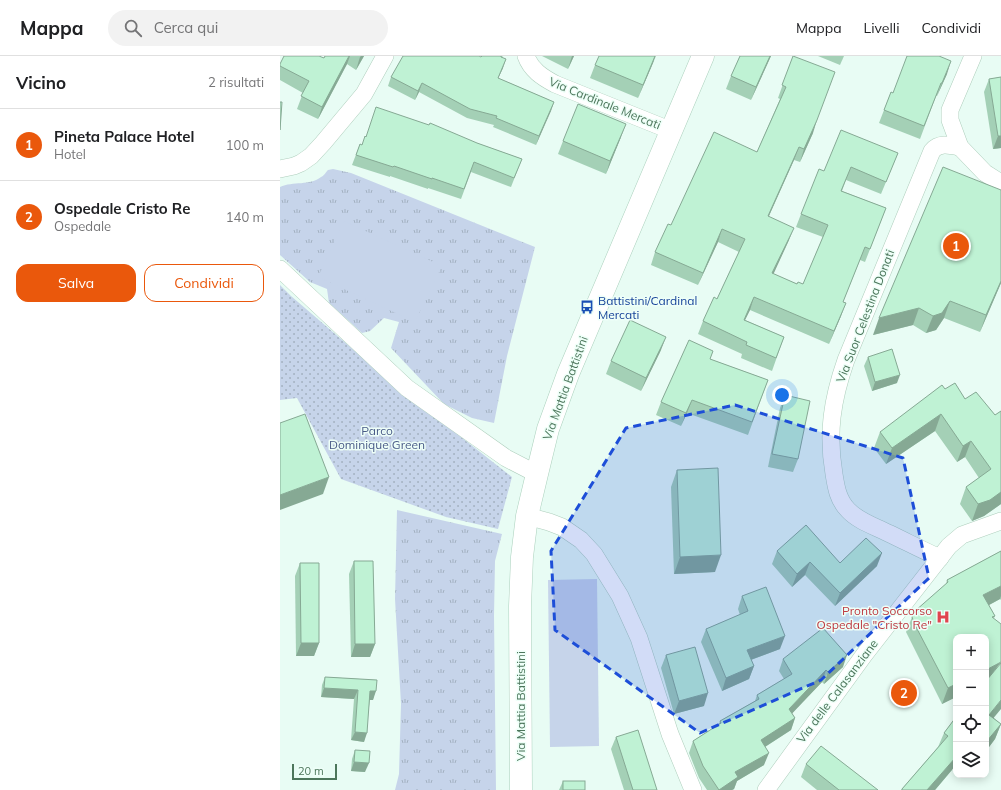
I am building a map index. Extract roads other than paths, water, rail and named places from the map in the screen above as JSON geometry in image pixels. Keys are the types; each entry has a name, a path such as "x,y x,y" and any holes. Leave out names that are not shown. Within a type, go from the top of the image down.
{"main road":[{"name":"Via Mattia Battistini","path":"520,790 520,581 527,516 536,474 548,430 561,392 703,56"}],"street":[{"path":"280,169 301,163 311,156 323,144 364,94 384,56"},
{"name":"Via Cardinale Mercati","path":"526,56 533,69 544,78 555,84 672,130"},
{"path":"973,56 949,112 960,147 985,173 1001,183"},
{"name":"Via Suor Celestina Donati","path":"940,558 869,524 848,510 837,492 830,436 836,392 846,360 932,151 937,146 941,145 960,147"},
{"path":"280,269 407,388 506,458 536,474"},
{"path":"527,516 562,527 586,544 594,554 620,596 639,638 670,734 693,790"},
{"name":"Via delle Calasanziane","path":"766,790 864,655 949,546 958,537 1001,521"}],"place":[{"name":"Pineta Palace Hotel","path":"956,246"},
{"name":"Battistini/Cardinal Mercati","path":"587,307"},
{"name":"Pronto Soccorso Ospedale \"Cristo Re\"","path":"943,617"},
{"name":"Ospedale Cristo Re","path":"904,693"}],"park label":[{"name":"Parco Dominique Green","path":"377,437"}]}
